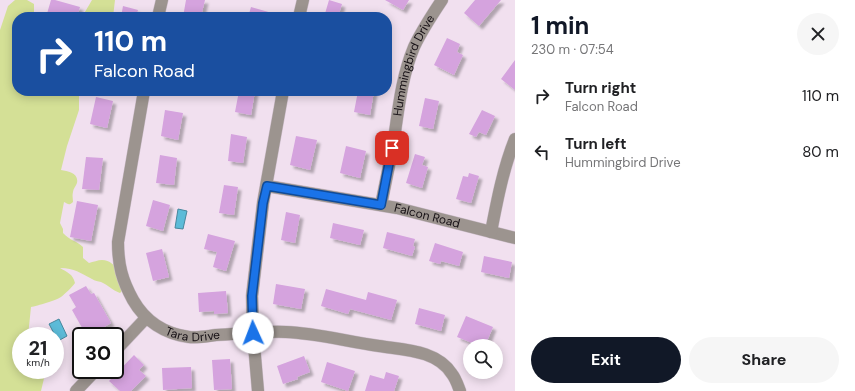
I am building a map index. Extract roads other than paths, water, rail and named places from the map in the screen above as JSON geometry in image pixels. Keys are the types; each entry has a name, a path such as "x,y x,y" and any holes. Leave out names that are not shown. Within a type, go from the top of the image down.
{"street":[{"path":"159,12 162,0"},
{"path":"300,12 303,0"},
{"name":"Hummingbird Drive","path":"381,205 405,74 414,48 426,24 442,0"},
{"name":"Tara Drive","path":"143,96 118,242 118,254 120,271 127,288 146,318 168,332 190,337 253,333 308,333 351,342 410,351 432,357 441,362 450,371 460,391"},
{"path":"258,391 253,333 252,296 263,203 282,96"},
{"path":"491,232 501,184 515,139"},
{"name":"Falcon Road","path":"267,186 381,205 515,238"},
{"path":"124,341 146,318"},
{"path":"76,391 87,379"}],"water":[{"path":"178,209 187,211 183,229 175,228"},
{"path":"59,319 63,327 51,327 49,324"},
{"path":"64,330 67,336 64,338"}]}
